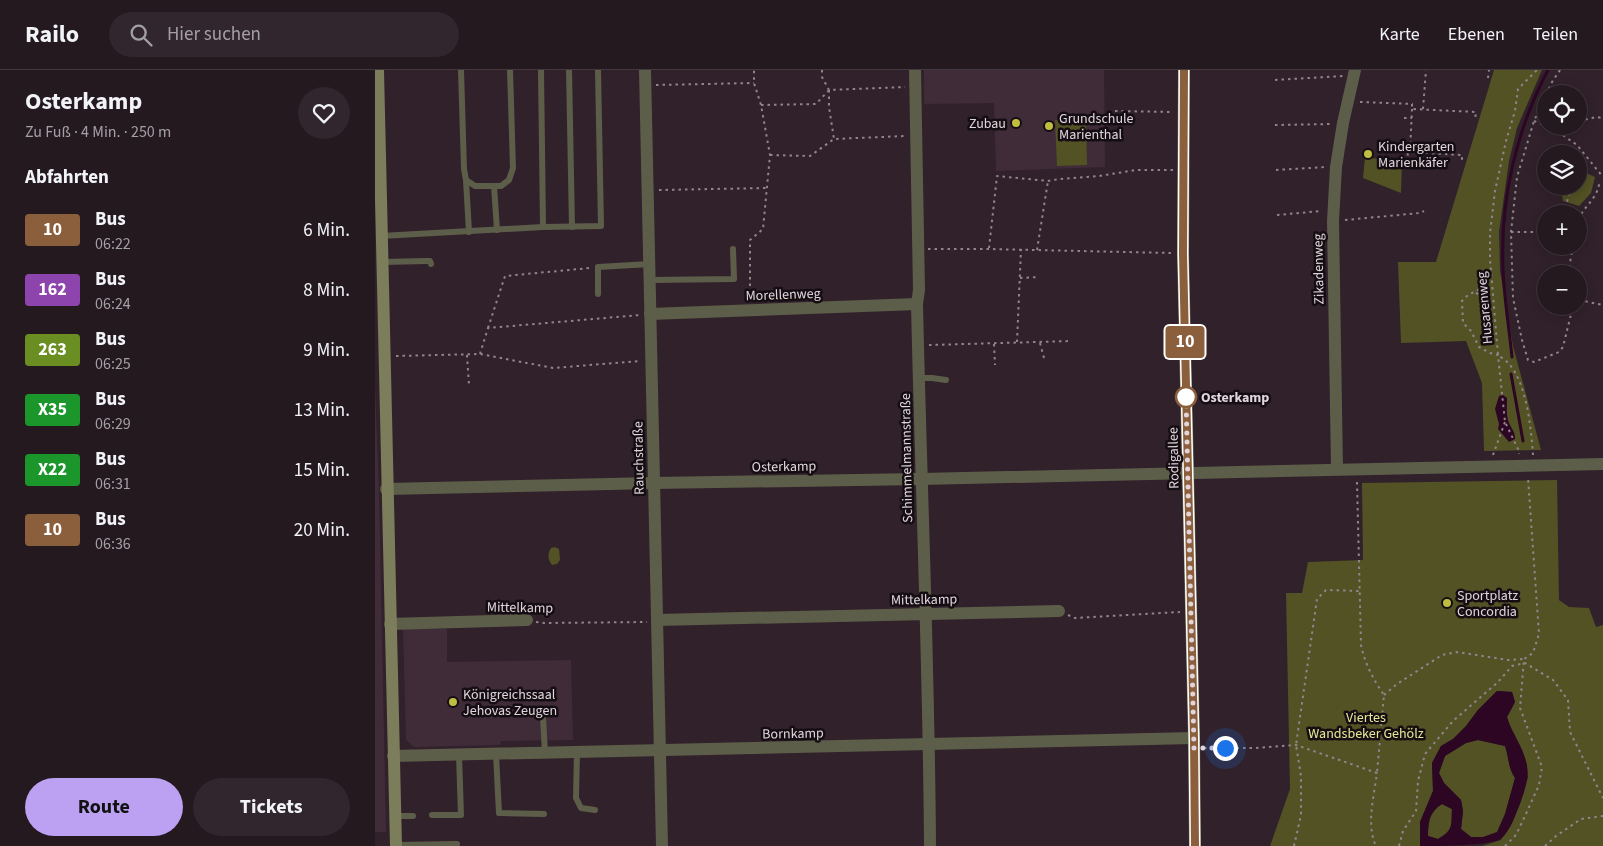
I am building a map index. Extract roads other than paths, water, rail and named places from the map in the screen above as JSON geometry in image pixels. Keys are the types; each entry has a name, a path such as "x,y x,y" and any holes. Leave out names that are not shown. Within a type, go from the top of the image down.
{"street":[{"path":"378,70 377,96 382,262 379,330 384,356 395,846"},
{"name":"Rauchstraße","path":"645,70 654,483 653,621 662,846"},
{"name":"Schimmelmannstraße","path":"915,70 919,249 917,304 926,614 930,846"},
{"name":"Rodigallee","path":"1184,70 1183,254 1195,846"},
{"name":"Zikadenweg","path":"1337,469 1333,215 1336,166 1354,73"},
{"name":"Morellenweg","path":"650,314 917,304"},
{"name":"Osterkamp","path":"386,489 1603,464"},
{"name":"Mittelkamp","path":"653,621 1059,611"},
{"name":"Mittelkamp","path":"390,624 527,620"},
{"name":"Bornkamp","path":"393,756 929,745 1194,743"}],"lane":[{"path":"461,70 464,169 467,180 469,232"},
{"path":"467,180 475,186 501,186 509,180 513,168 510,70"},
{"path":"541,70 543,227"},
{"path":"569,70 572,227"},
{"path":"381,236 543,227 601,226 598,70"},
{"path":"494,186 497,230"},
{"path":"649,280 734,279 733,250"},
{"path":"382,262 430,261 431,264"},
{"path":"597,294 598,267 650,264"},
{"path":"919,378 946,380"},
{"path":"543,717 545,753"},
{"path":"577,752 576,798 581,808 595,810"},
{"path":"496,754 499,814 544,814"},
{"path":"432,815 461,815 459,755"},
{"path":"395,816 413,816"},
{"path":"395,846 457,844"}],"waterway":[{"path":"1512,357 1503,269 1504,218 1507,192 1512,166 1527,117 1548,70"},
{"path":"1511,374 1523,441"}],"place":[{"name":"Zubau","path":"1016,123"},
{"name":"Grundschule Marienthal","path":"1049,126"},
{"name":"Kindergarten Marienkäfer","path":"1368,154"},
{"name":"Osterkamp","path":"1186,397"},
{"name":"Sportplatz Concordia","path":"1447,603"},
{"name":"Königreichssaal Jehovas Zeugen","path":"453,702"}],"park label":[{"name":"Viertes Wandsbeker Gehölz","path":"1366,726"}]}
